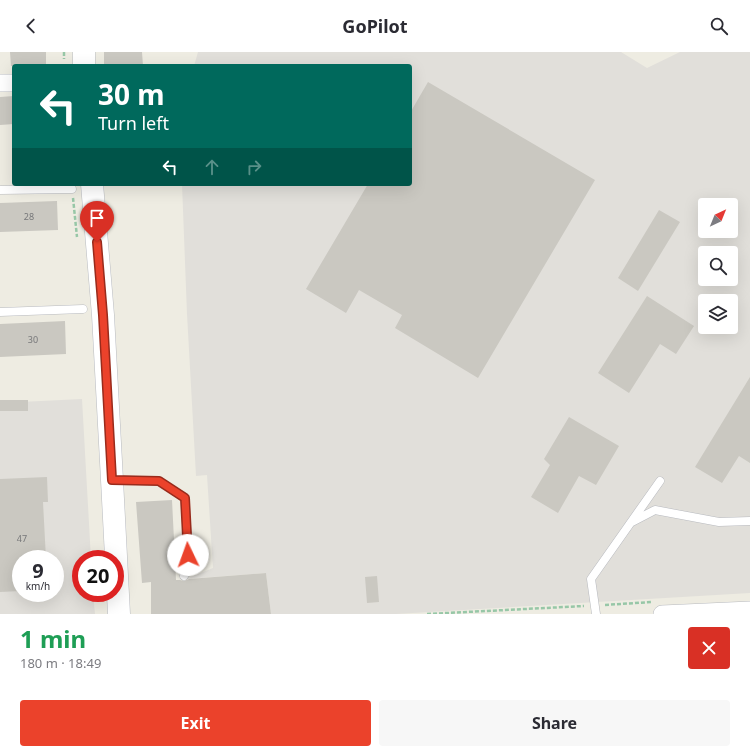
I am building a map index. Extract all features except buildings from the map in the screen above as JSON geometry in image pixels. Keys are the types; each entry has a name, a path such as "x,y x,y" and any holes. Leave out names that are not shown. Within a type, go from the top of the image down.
{"street":[{"path":"84,52 84,64"},
{"path":"0,83 12,83"},
{"path":"82,187 103,315 119,614"},
{"path":"662,614 750,611"}],"lane":[{"path":"0,190 82,187"},
{"path":"0,312 83,309"},
{"path":"112,480 159,481 185,498 189,569 184,576"},
{"path":"596,614 591,579 660,481"},
{"path":"631,522 655,510 719,522 750,522"}],"shaded area":[{"path":"198,52 621,52 647,68 680,52 750,52 750,593 396,614 271,614 266,573 186,579 213,568 207,475 196,476 187,314 182,186 412,186 412,64 195,64"},
{"path":"82,399 90,550 72,550 72,602 94,602 95,614 0,614 0,403"}],"route":[{"path":"97,242 103,315 112,480 159,481 185,498 188,555"}]}
